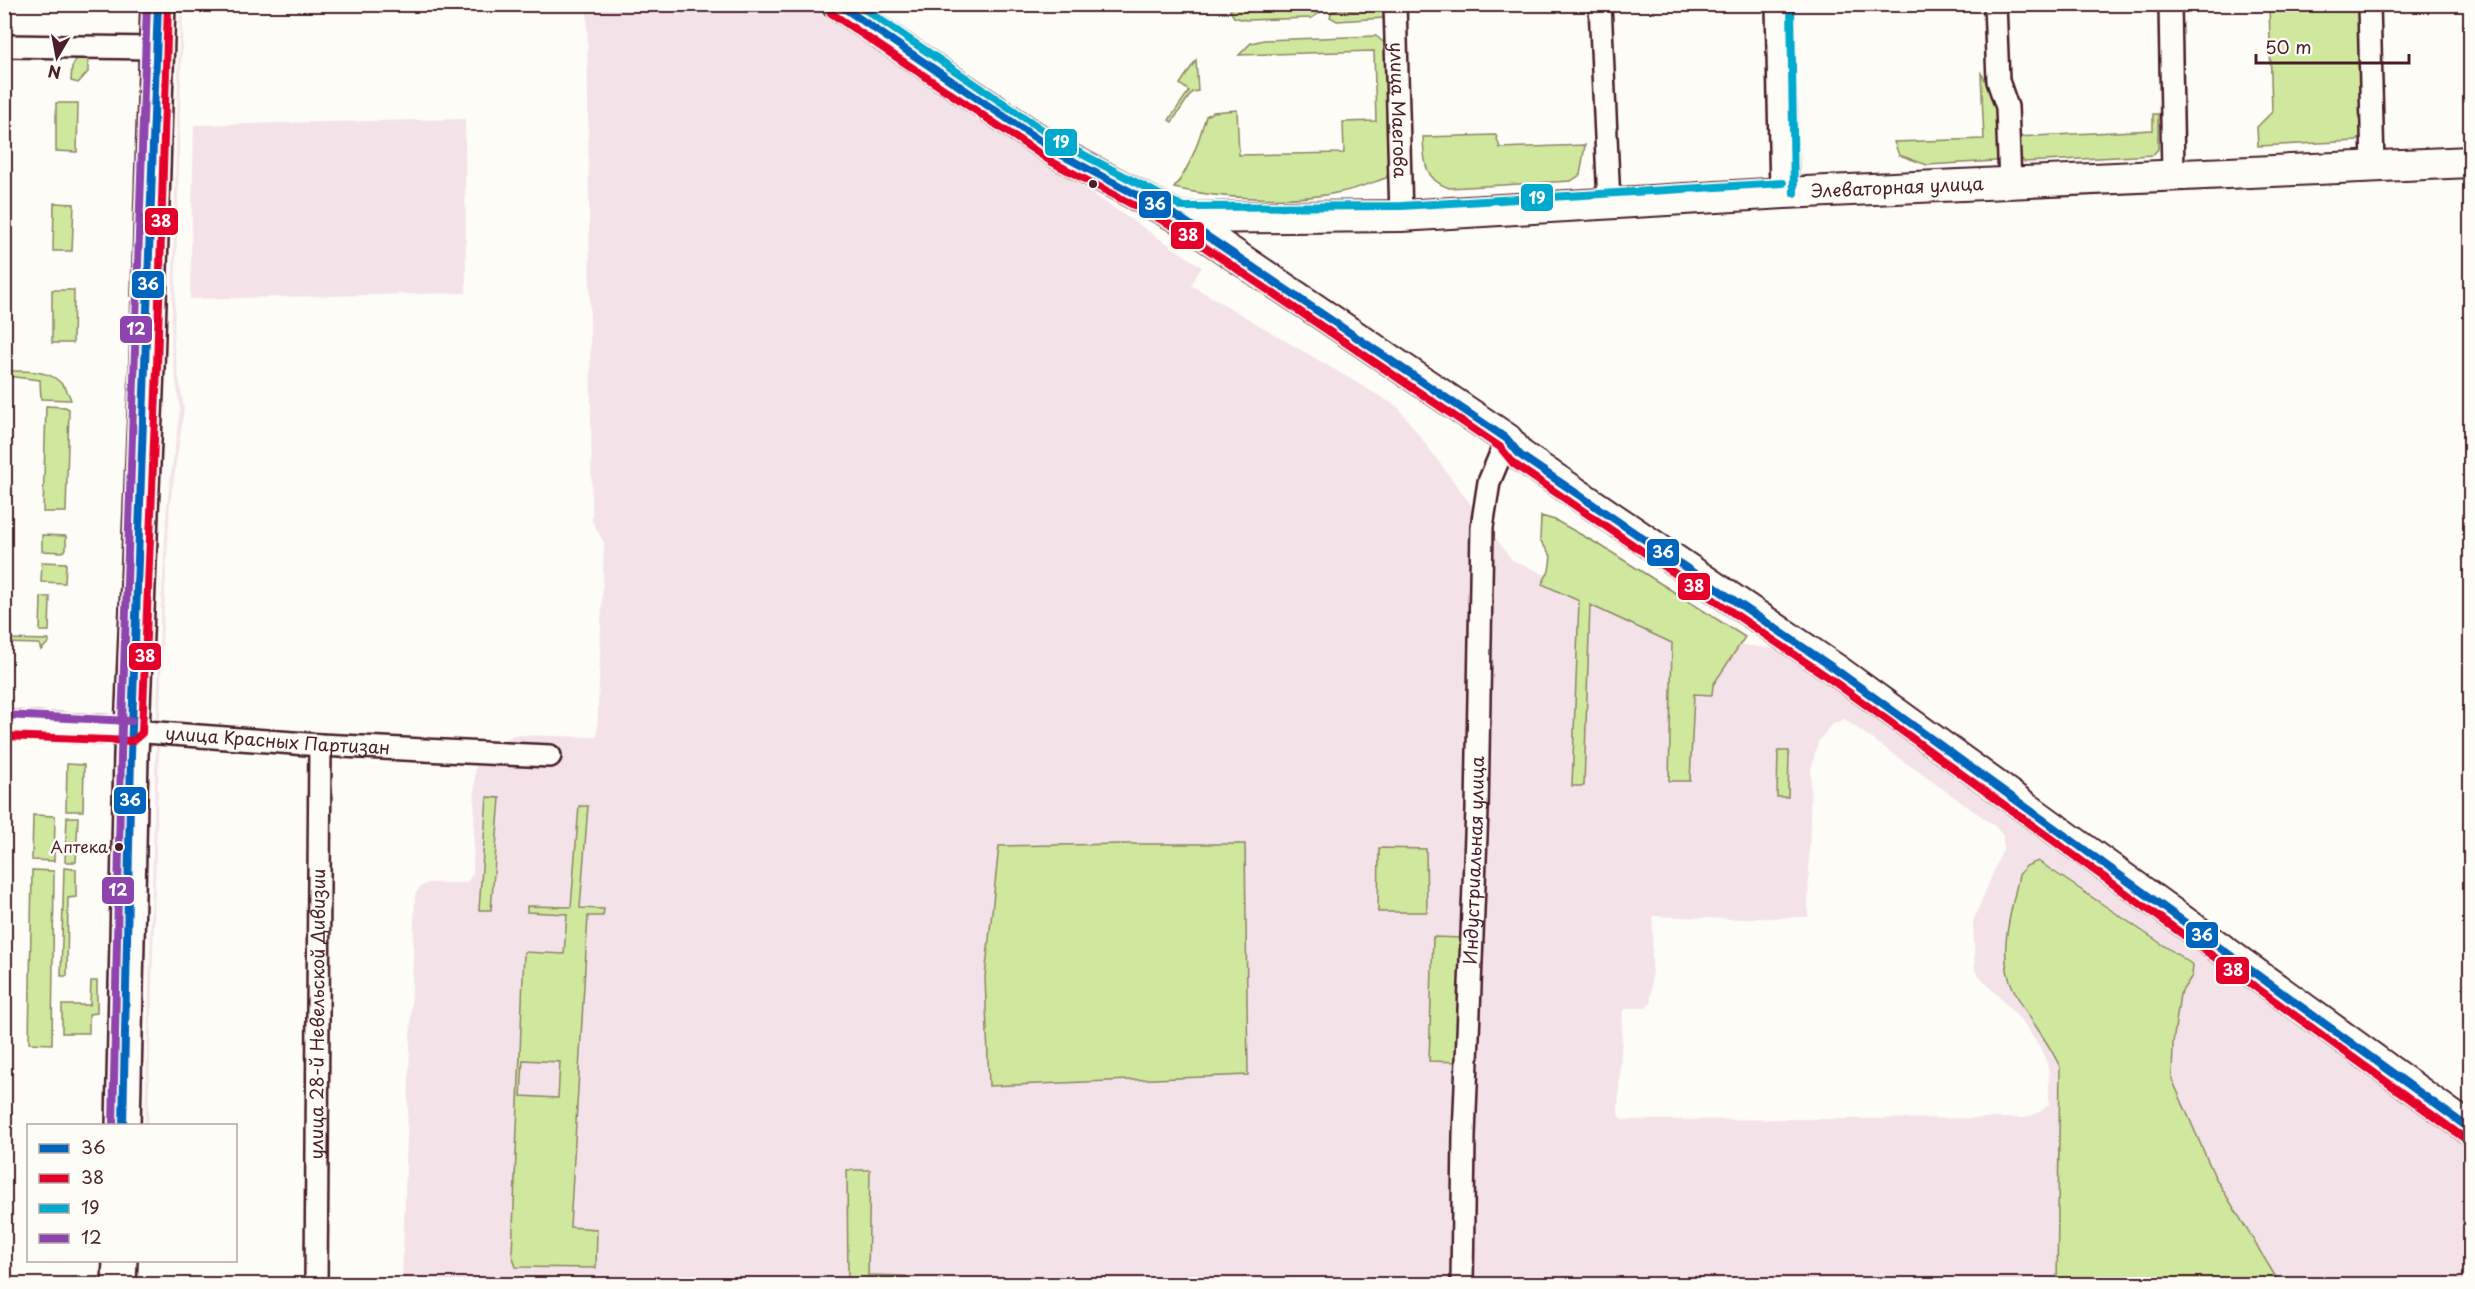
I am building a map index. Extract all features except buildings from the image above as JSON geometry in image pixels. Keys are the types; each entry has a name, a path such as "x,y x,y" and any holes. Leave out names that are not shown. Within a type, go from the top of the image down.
{"main road":[{"path":"123,1124 132,731 158,4"},
{"path":"837,4 1058,153 1180,218 1507,439 1520,455 1835,669 2470,1129"},
{"name":"Элеваторная улица","path":"1180,218 1401,216 1784,193 2470,162"},
{"path":"119,1284 120,1262"}],"street":[{"name":"улица Маегова","path":"1395,4 1401,216"},
{"path":"1600,4 1609,203"},
{"path":"1780,4 1784,193"},
{"path":"1995,4 1998,81 2007,107 2010,182"},
{"path":"2170,4 2173,174"},
{"path":"2369,4 2373,167"},
{"path":"4,46 157,48"},
{"name":"Индустриальная улица","path":"1462,1284 1464,1136 1477,810 1482,527 1489,482 1507,439"},
{"name":"улица Красных Партизан","path":"4,725 132,731 320,745 550,756"},
{"name":"улица 28-й Невельской Дивизии","path":"316,1284 320,745"}],"shaded area":[{"path":"183,4 174,346 184,410 170,504 162,645 148,1124 145,1124 159,644 167,503 180,410 171,346 180,5"},
{"path":"587,5 811,5 1202,267 1191,285 1398,407 1512,560 1693,639 1786,650 2470,1144 2470,1284 402,1284 415,895 420,887 428,883 463,883 467,882 473,873 475,770 479,761 493,746 514,735 597,737 604,543 592,521","holes":["1844,719 1995,826 2003,836 2003,849 1973,921 1975,971 2025,1025 2044,1054 2049,1071 2049,1104 2040,1112 2024,1118 1623,1120 1618,1113 1623,1011 1628,1008 1646,1008 1651,1003 1653,916 1731,919 1808,917 1811,770 1818,742 1831,725"]},
{"path":"465,119 466,293 190,299 194,125"}],"green space":[{"path":"1233,4 1319,5 1319,13 1312,18 1245,20 1234,17 1230,11"},
{"path":"1369,5 1388,5 1384,18 1337,21 1330,17 1332,11 1367,9"},
{"path":"2269,5 2359,5 2361,136 2357,141 2258,146 2257,127 2272,112"},
{"path":"1376,36 1387,45 1392,164 1386,178 1347,191 1301,198 1235,197 1174,188 1197,145 1206,116 1213,112 1237,110 1239,155 1344,153 1343,122 1376,121 1374,51 1239,55 1251,43 1264,40"},
{"path":"88,53 88,72 78,83 71,81 72,67 79,54"},
{"path":"1196,60 1198,91 1192,92 1172,122 1169,120 1189,91 1180,84"},
{"path":"1981,73 1990,92 1997,116 2000,140 1996,161 1927,165 1899,155 1894,142 1984,139"},
{"path":"56,103 78,103 77,152 56,151"},
{"path":"2153,114 2158,114 2158,149 2153,155 2024,162 2018,154 2017,137 2153,130"},
{"path":"1496,135 1500,148 1585,145 1580,175 1571,181 1449,188 1430,175 1425,162 1423,137"},
{"path":"54,203 74,204 72,251 53,251"},
{"path":"52,290 74,290 73,343 52,343"},
{"path":"5,371 35,372 53,377 60,382 71,400 41,399 40,380 6,376"},
{"path":"46,406 69,409 66,512 43,512"},
{"path":"1541,516 1555,520 1603,547 1745,637 1713,685 1712,695 1694,694 1690,781 1669,781 1672,643 1590,605 1584,786 1572,786 1579,601 1542,584 1549,571 1551,556 1540,540"},
{"path":"42,535 66,536 66,549 63,552 42,551"},
{"path":"42,562 66,563 65,583 41,582"},
{"path":"41,597 50,597 49,631 40,631"},
{"path":"5,639 49,640 49,642 41,650 39,644 5,643"},
{"path":"1778,751 1789,751 1788,797 1777,797"},
{"path":"67,764 84,765 83,811 66,811"},
{"path":"487,797 500,798 491,910 479,910"},
{"path":"579,806 588,806 580,908 604,909 603,916 588,916 570,1227 597,1229 596,1268 516,1267 512,1254 524,952 564,954 567,914 527,912 527,906 571,907","holes":["523,1060 560,1062 558,1098 521,1096"]},
{"path":"33,815 55,816 54,861 32,860"},
{"path":"67,817 78,817 76,862 65,862"},
{"path":"1245,844 1248,1075 989,1086 985,977 999,846"},
{"path":"1379,848 1426,849 1427,912 1378,912"},
{"path":"2038,861 2193,965 2192,976 2180,994 2173,1043 2172,1079 2215,1177 2280,1284 2057,1284 2060,1067 2017,997 2006,960 2007,931 2019,875 2026,866"},
{"path":"64,868 76,869 76,897 68,898 67,976 61,976"},
{"path":"32,870 54,871 52,1044 29,1043"},
{"path":"1433,937 1463,938 1459,1062 1429,1061"},
{"path":"91,981 97,981 97,1013 89,1014 89,1033 62,1033 62,1005 90,1005"},
{"path":"847,1170 870,1170 868,1275 906,1276 906,1284 848,1284"}],"transit line":[{"name":"12","path":"113,1124 121,755 147,4"},
{"name":"36","path":"123,1124 131,755 158,4"},
{"name":"38","path":"4,736 133,741 142,733 157,368 168,4"},
{"name":"36","path":"838,4 1058,153 1180,218 1507,439 1520,455 1835,669 2470,1129"},
{"name":"19","path":"857,4 1063,144 1183,207 1401,206 1783,183"},
{"name":"19","path":"1791,4 1794,193"},
{"name":"38","path":"831,13 1052,162 1175,227 1500,447 1514,464 1829,678 2464,1138"},
{"name":"12","path":"4,715 132,721"}],"place":[{"name":"Аптека","path":"119,847"}]}
